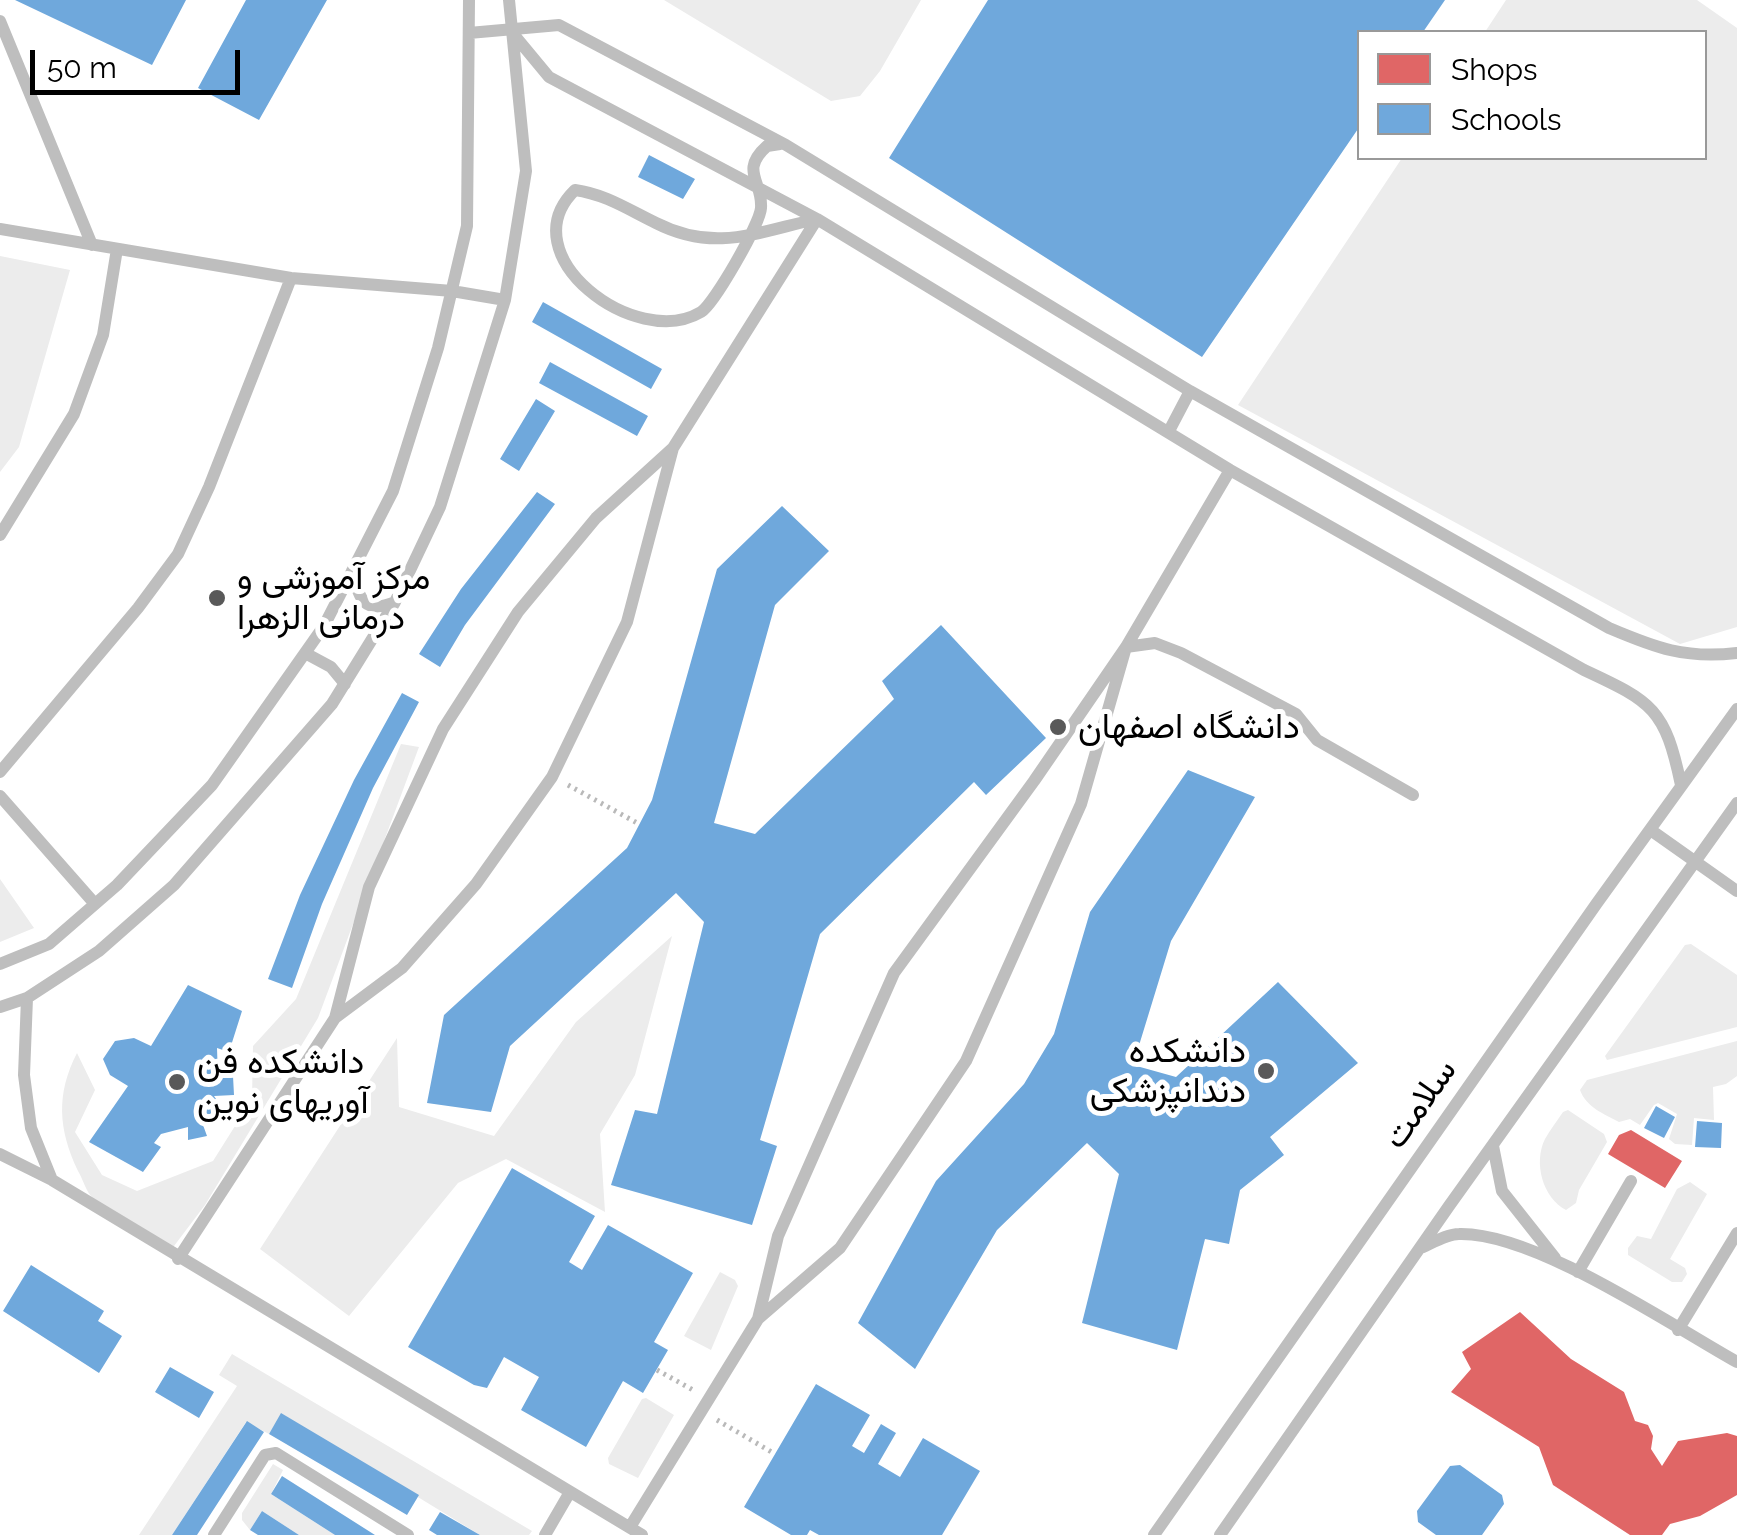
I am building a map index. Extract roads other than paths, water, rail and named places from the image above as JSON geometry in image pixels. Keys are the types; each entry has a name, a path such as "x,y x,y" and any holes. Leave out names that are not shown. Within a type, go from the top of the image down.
{"lane":[{"path":"0,964 49,944 95,904 212,785 324,626 394,491 438,348 467,226 470,0"},
{"path":"0,1007 26,998 99,950 174,885 332,704 395,602 440,507 505,300 526,171 509,0"},
{"path":"0,21 92,245"},
{"path":"469,33 559,25 786,145 1190,391 1609,628 1665,652 1708,656 1737,653"},
{"path":"510,30 549,77 817,219 1230,470 1584,670 1630,691 1657,712 1672,741 1681,785"},
{"path":"786,145 773,144 759,153 753,167 755,189 762,205 755,232 704,311 680,321 663,321 612,306 576,282 559,249 558,222 563,202 576,190 592,193 672,230 707,240 727,241 755,232 817,219"},
{"path":"178,1258 336,1018 369,888 442,729 529,599 596,518 673,448 817,219"},
{"path":"0,229 291,278 452,291 505,300"},
{"path":"0,535 74,414 103,335 117,250"},
{"path":"0,772 138,608 178,554 210,487 291,278"},
{"path":"1169,431 1190,391"},
{"path":"336,1018 402,968 476,884 552,777 627,622 673,448"},
{"path":"758,1319 778,1236 894,974 1126,647 1230,470"},
{"path":"352,571 359,598 368,605 380,608 395,602"},
{"path":"1126,647 1155,644 1181,653 1296,714 1318,740 1413,795"},
{"path":"0,1154 52,1180 636,1531 758,1319 840,1248 966,1060 1080,804 1126,647"},
{"path":"305,653 331,667 345,684"},
{"name":"سلامت","path":"1154,1535 1737,709"},
{"path":"0,796 95,904"},
{"path":"1220,1535 1737,803"},
{"path":"1652,831 1737,891"},
{"path":"26,998 24,1075 28,1110 52,1180"},
{"path":"1493,1146 1502,1190 1556,1260"},
{"path":"1578,1272 1631,1181"},
{"path":"1420,1248 1456,1233 1494,1240 1556,1260 1737,1362"},
{"path":"1678,1330 1737,1234"},
{"path":"217,1534 264,1456 276,1453 408,1535"},
{"path":"546,1535 570,1492"}],"place":[{"name":"مرکز آموزشی و درمانی الزهرا","path":"217,598"},
{"name":"دانشگاه اصفهان","path":"1058,727"},
{"name":"دانشکده دندانپزشکی","path":"1266,1071"},
{"name":"دانشکده فن آوریهای نوین","path":"177,1082"}]}
